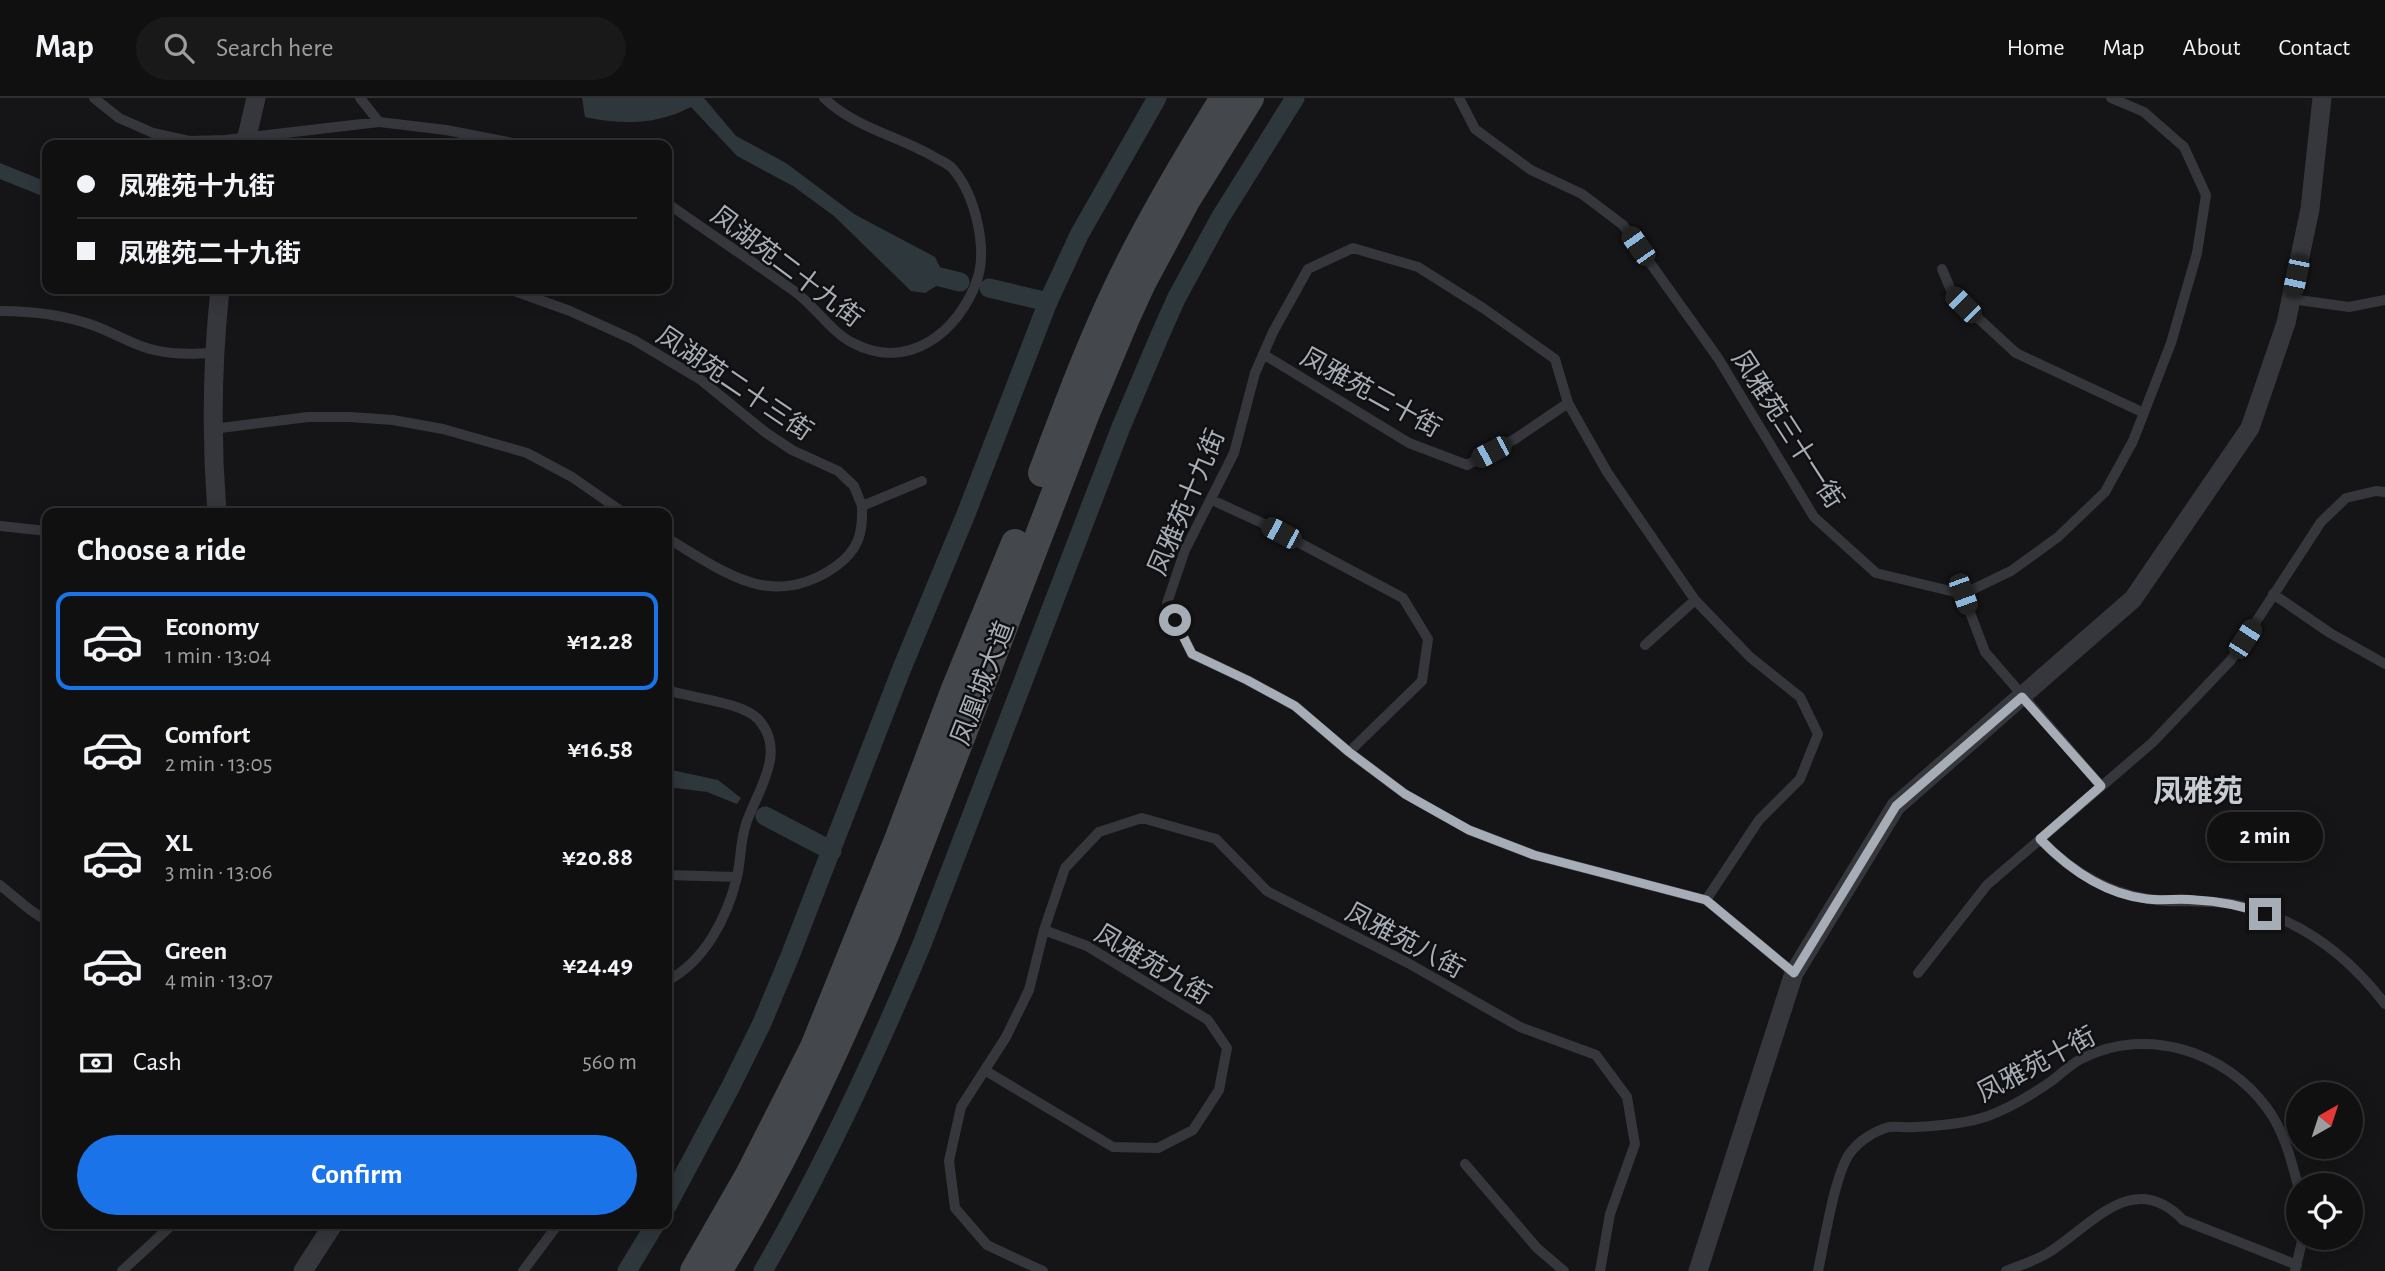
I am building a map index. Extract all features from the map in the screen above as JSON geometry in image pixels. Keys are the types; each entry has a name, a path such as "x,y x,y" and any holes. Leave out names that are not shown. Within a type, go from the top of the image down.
{"main road":[{"name":"凤凰城大道","path":"694,1271 750,1175 814,1047 1101,324 1130,261 1161,204 1224,98"},
{"name":"凤凰城大道","path":"718,1271 768,1186 798,1128 859,996 887,930 1086,413 1137,295 1187,199 1250,98"}],"street":[{"path":"246,140 256,98"},
{"path":"1698,1271 1794,973 1896,806 2133,599 2250,428 2286,323 2310,209 2322,98"},
{"path":"217,508 212,429 220,294"},
{"path":"306,1270 330,1229"}],"lane":[{"path":"94,98 119,118 153,133 184,140"},
{"path":"360,98 379,122"},
{"name":"凤湖苑二十九街","path":"672,206 803,297 852,343 877,352 923,347 933,340 961,312 978,278 980,248 977,218 965,189 952,168 925,151 868,127 832,106 824,98"},
{"name":"凤雅苑三十一街","path":"1460,98 1475,129 1531,170 1582,194 1623,225 1718,358 1814,517 1875,573 1963,594"},
{"path":"2101,786 1985,652 1963,594 2020,565 2058,537 2105,492 2133,441 2178,317 2197,253 2206,195 2184,147 2144,112 2111,98"},
{"path":"225,140 246,140 379,122 446,130 497,140"},
{"name":"凤雅苑十九街","path":"1353,248 1418,267 1555,359 1568,403 1607,472 1695,600 1750,657 1800,697 1818,734 1800,779 1759,820 1706,900 1534,855 1469,830 1405,794 1349,752 1295,706 1192,654 1167,603 1185,551 1234,453 1255,373 1273,332 1308,269 1353,248"},
{"path":"1942,269 1953,295 2016,354 2144,413"},
{"name":"凤湖苑二十三街","path":"524,294 624,335 701,380 783,444 838,471 853,486 862,506"},
{"path":"2291,299 2349,307 2385,300"},
{"path":"0,311 42,313 69,318 150,349 182,355 215,353"},
{"name":"凤雅苑二十街","path":"1264,354 1409,443 1467,465 1515,439 1568,403"},
{"path":"212,429 308,417 393,420 443,429 527,453 572,477 617,508"},
{"path":"672,541 761,587 791,587 817,579 842,562 856,547 863,527 862,506 922,481"},
{"path":"1918,973 1987,885 2153,742 2231,660 2321,522 2346,498 2376,491 2385,492"},
{"path":"1212,500 1262,523 1403,598 1428,639 1422,681 1349,752"},
{"path":"0,526 42,530"},
{"path":"2273,594 2330,633 2385,664"},
{"path":"1645,645 1695,600"},
{"path":"672,692 740,707 758,719 769,737 772,758 746,826 737,877 718,928 701,954 672,978"},
{"name":"凤雅苑八街","path":"1044,930 1065,868 1099,832 1142,818 1216,839 1267,891 1408,963 1520,1027 1596,1055 1627,1097 1635,1144 1610,1214 1601,1271"},
{"path":"2040,839 2077,872 2121,893 2145,899 2194,899 2242,906 2288,922 2329,946 2366,979 2385,1004"},
{"path":"672,875 737,877"},
{"path":"0,886 42,917"},
{"path":"1706,900 1794,973"},
{"path":"1043,1271 987,1245 955,1208 949,1161 961,1107 1006,1037 1028,990 1044,930"},
{"name":"凤雅苑九街","path":"986,1071 1113,1147 1158,1148 1194,1130 1219,1090 1227,1048 1208,1020 1087,946 1044,930"},
{"name":"凤雅苑十街","path":"1818,1271 1840,1178 1849,1154 1866,1137 1889,1127 1951,1125 1988,1116 2022,1101 2080,1059 2106,1048 2158,1044 2209,1058 2231,1072 2251,1089 2268,1109 2281,1132 2294,1173"},
{"path":"1465,1164 1536,1248 1564,1271"},
{"path":"2006,1271 2048,1253 2110,1207 2136,1198 2162,1203 2183,1220 2296,1268 2300,1250"},
{"path":"122,1271 168,1229"},
{"path":"523,1271 554,1229"}],"shaded area":[{"path":"582,98 704,98 736,136 786,163 854,214 935,257 942,271 938,285 925,293 911,291 834,216 793,186 737,156 691,107 652,120 613,121 585,117"},
{"path":"0,163 42,180 42,196 0,179"},
{"path":"672,770 718,780 741,798 737,804 707,792 672,788"}],"waterway":[{"path":"672,1197 762,1023 1048,302 1079,235 1157,98"},
{"path":"763,1271 828,1151 922,944 1121,427 1176,299 1220,218 1295,98"},
{"path":"940,277 960,282"},
{"path":"989,288 1048,302"},
{"path":"765,816 832,851"},
{"path":"627,1271 652,1229"}],"district":[{"name":"凤雅苑","path":"2198,791"}],"route":[{"path":"1175,620 1192,654 1295,706 1349,752 1405,794 1469,830 1534,855 1706,900 1794,973 1896,806 2022,697 2101,786 2040,839 2057,857 2098,884 2121,893 2169,901 2194,899 2242,906 2265,914"}]}
